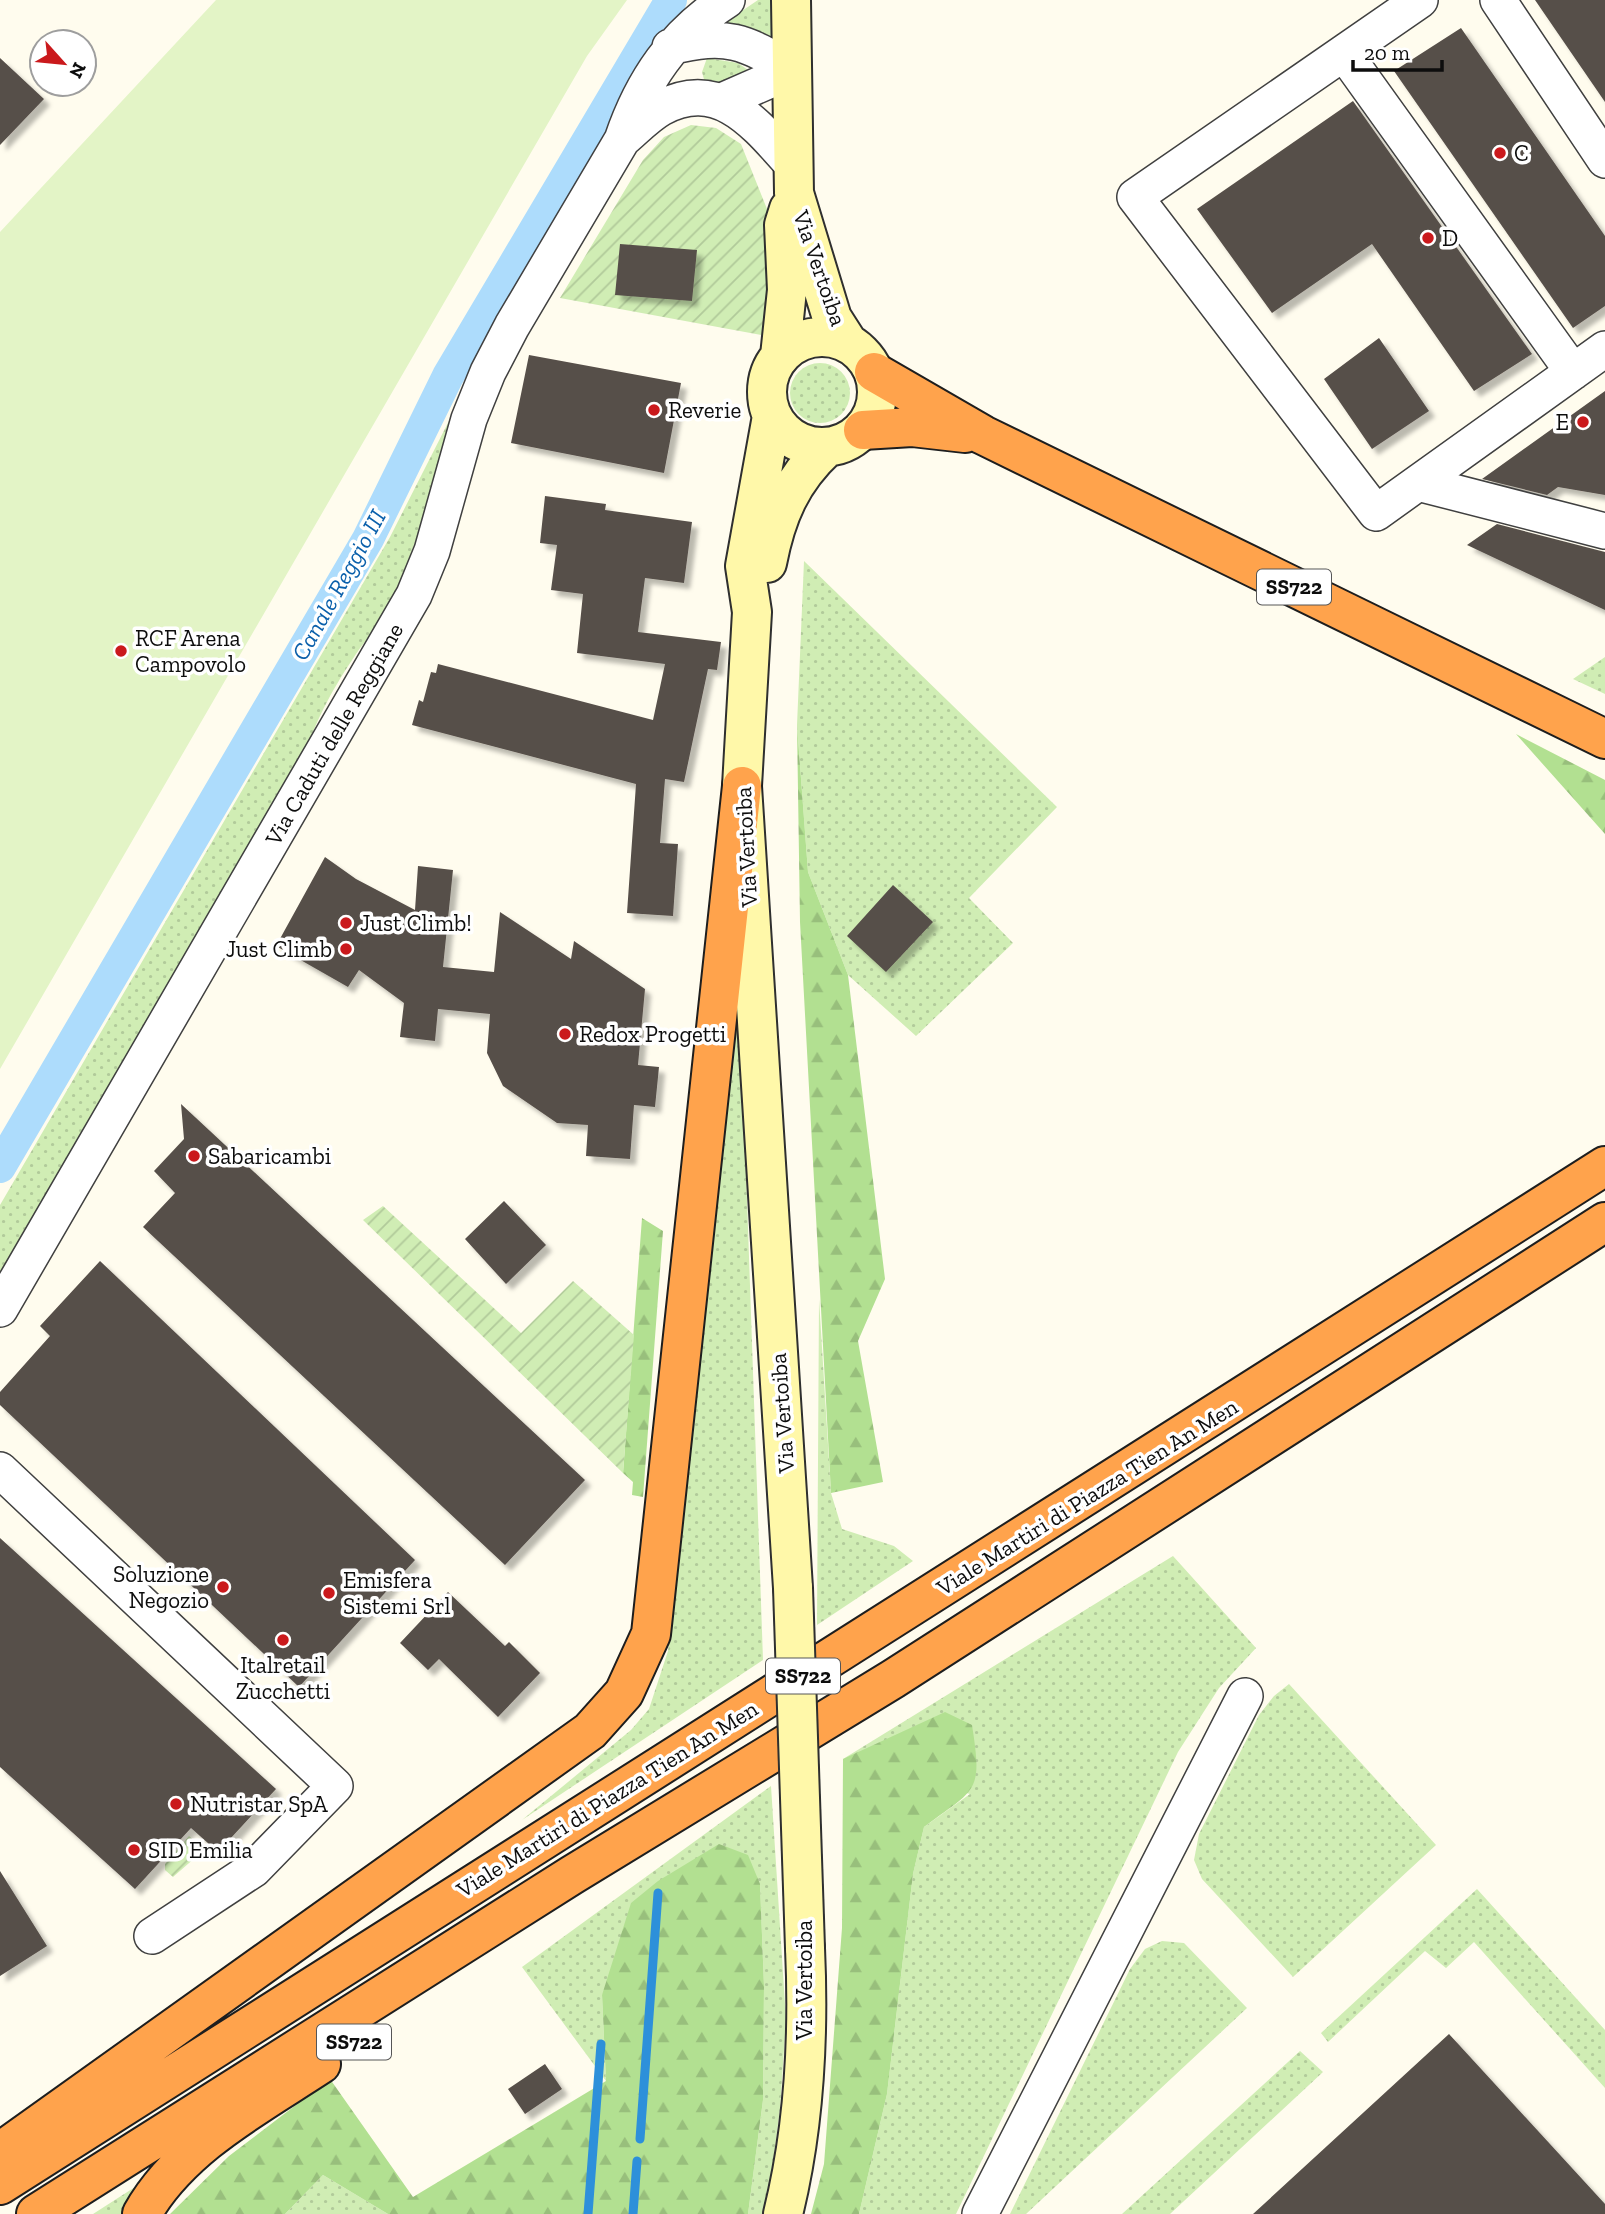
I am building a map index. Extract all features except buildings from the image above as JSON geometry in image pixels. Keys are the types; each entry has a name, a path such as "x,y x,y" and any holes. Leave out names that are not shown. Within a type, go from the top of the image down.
{"highway":[{"name":"SS722","path":"873,372 983,435 1605,739"},
{"name":"SS722","path":"863,430 912,427 983,435"},
{"path":"0,2152 590,1731 624,1693 651,1634 742,786"},
{"name":"Viale Martiri di Piazza Tien An Men","path":"0,2185 1605,1166"},
{"name":"Viale Martiri di Piazza Tien An Men","path":"36,2214 572,1875 892,1679 1605,1222"},
{"name":"SS722","path":"142,2214 178,2169 216,2134 475,1965 572,1875"}],"main road":[{"name":"Via Vertoiba","path":"752,612 745,566 772,416 767,385 780,356 787,290 784,225 793,178 795,26"},
{"name":"Via Vertoiba","path":"793,178 832,318 848,343 867,360 873,372"},
{"name":"Via Vertoiba","path":"780,356 794,344 812,338 830,337 848,343"},
{"path":"863,430 876,402 873,372"},
{"path":"772,416 781,430 794,440 810,447 827,447"},
{"name":"Via Vertoiba","path":"783,2214 795,2150 803,2061 805,1948 793,1588 742,786 752,612 773,532 788,492 807,466 827,447 840,445 863,430"}],"street":[{"name":"Via Caduti delle Reggiane","path":"0,1309 414,595 443,517 469,419 488,372 512,326 622,140 639,97 670,47 709,11 727,0"},
{"path":"1420,0 1135,197 1376,513 1605,349"},
{"path":"1498,0 1605,160"},
{"name":"Via Caduti delle Reggiane","path":"622,140 658,109 708,99 795,26"},
{"path":"793,178 759,127 708,99 670,47 699,40 739,41 795,26"},
{"path":"1344,53 1573,372"},
{"path":"1418,483 1605,531"},
{"path":"0,1469 335,1786 254,1869 152,1936"},
{"path":"980,2214 1245,1696"}],"green space":[{"name":"RCF Arena Campovolo","path":"216,0 627,0 587,56 0,1069 0,232"},
{"path":"758,0 776,0 773,50 708,34"},
{"path":"707,58 738,63 758,77 738,90 705,83 702,72"},
{"path":"691,125 716,128 741,144 767,209 772,240 767,336 560,298 643,160 664,137"},
{"path":"814,363 826,363 845,376 850,393 848,405 837,418 826,423 814,423 795,410 790,399 790,387 803,368"},
{"path":"455,409 416,540 384,616 334,690 315,728 306,754 0,1309 0,1205 390,537"},
{"path":"804,561 1057,807 969,898 1013,943 916,1036 848,975 808,872 797,725"},
{"path":"1605,657 1605,694 1573,679"},
{"path":"797,725 808,872 848,975 885,1279 858,1341 883,1482 831,1493 800,922"},
{"path":"1516,734 1605,780 1605,834"},
{"path":"738,940 763,1660 522,1820 631,1730 649,1709 668,1651"},
{"path":"383,1206 521,1333 573,1281 634,1335 623,1473 363,1220"},
{"path":"642,1218 663,1231 643,1497 632,1495 633,1482 623,1473"},
{"path":"819,1299 831,1493 842,1529 894,1546 913,1561 817,1625"},
{"path":"1173,1556 1256,1648 1219,1688 1178,1752 956,2214 859,2214 887,2094 913,1874 924,1827 970,1794 843,1759"},
{"path":"1289,1684 1436,1845 1293,1977 1202,1879 1194,1860 1199,1834 1259,1715 1274,1696"},
{"path":"945,1712 972,1725 975,1777 965,1796 924,1827 913,1874 887,2094 859,2214 811,2214 824,2164 842,1928 843,1759"},
{"path":"771,1786 786,2020 780,2109 768,2201 764,2214 748,2214 763,2100 764,1986 760,1884 602,1995 606,2081 522,1967"},
{"path":"189,1836 204,1850 173,1877 165,1870 165,1864"},
{"path":"719,1844 748,1855 760,1884 764,1986 763,2100 748,2214 388,2214 323,2175 285,2214 170,2214 229,2156 330,2079 413,2197 606,2081 602,1995 631,1903 658,1881"},
{"path":"1477,1889 1605,2030 1605,2088 1474,1942 1446,1968 1425,1951 1328,2042 1321,2033"},
{"path":"1162,1941 1184,1943 1247,2008 1026,2214 1010,2214 1130,1969 1145,1949"},
{"path":"1300,2051 1323,2072 1170,2214 1122,2214"},
{"path":"160,2171 125,2214 93,2214"},
{"path":"323,2175 388,2214 285,2214"}],"waterway":[{"name":"Canale Reggio III","path":"0,1167 368,539 448,376 671,0"},
{"path":"640,2139 658,1893"},
{"path":"588,2214 601,2044"},
{"path":"633,2214 637,2161"}],"place":[{"name":"C","path":"1500,153"},
{"name":"D","path":"1428,238"},
{"name":"Reverie","path":"654,410"},
{"name":"E","path":"1583,422"},
{"name":"RCF Arena Campovolo","path":"121,651"},
{"name":"Just Climb!","path":"346,923"},
{"name":"Just Climb","path":"346,949"},
{"name":"Redox Progetti","path":"565,1034"},
{"name":"Sabaricambi","path":"194,1156"},
{"name":"Soluzione Negozio","path":"223,1587"},
{"name":"Emisfera Sistemi Srl","path":"329,1593"},
{"name":"Italretail Zucchetti","path":"283,1640"},
{"name":"Nutristar SpA","path":"176,1804"},
{"name":"SID Emilia","path":"134,1850"}]}
